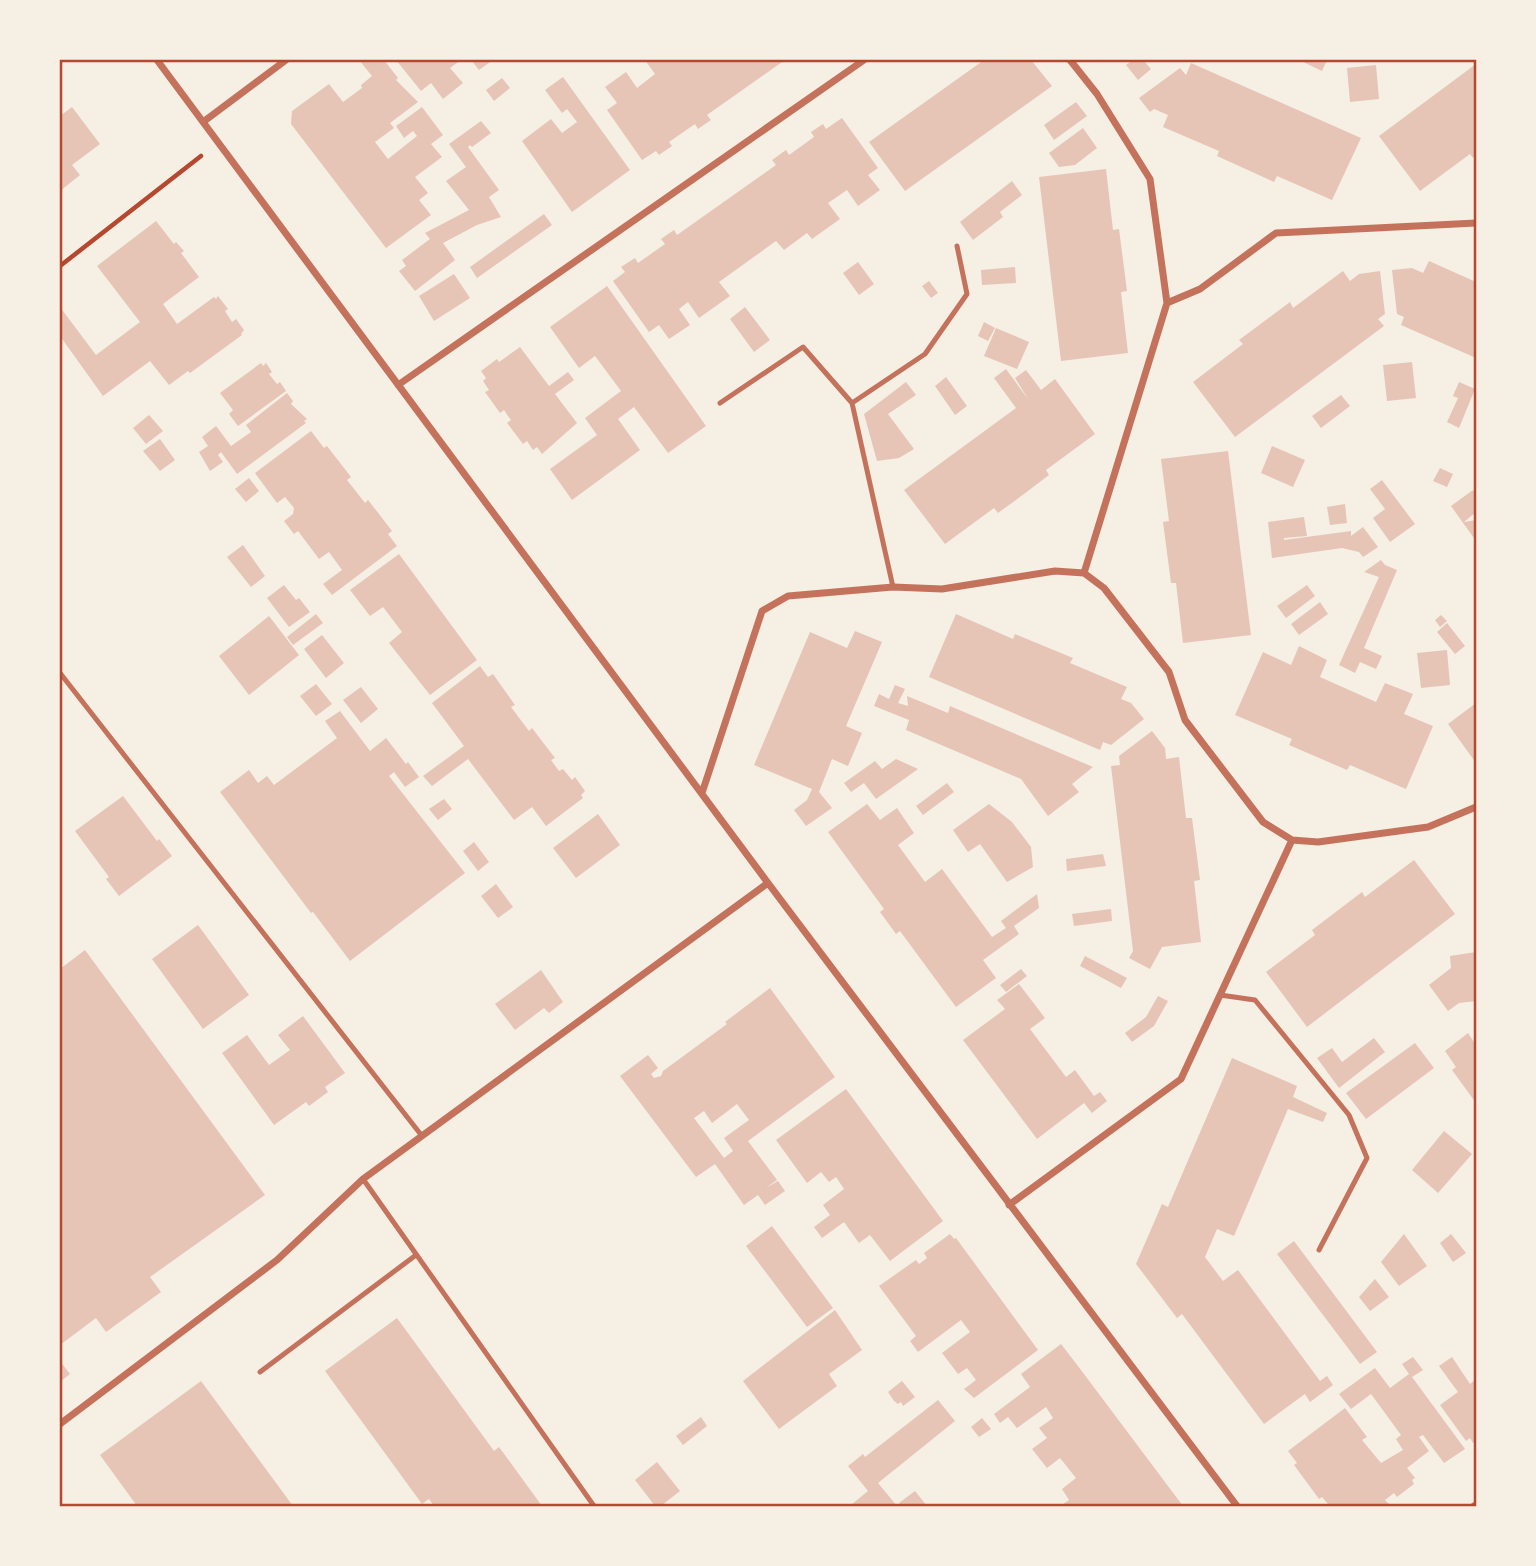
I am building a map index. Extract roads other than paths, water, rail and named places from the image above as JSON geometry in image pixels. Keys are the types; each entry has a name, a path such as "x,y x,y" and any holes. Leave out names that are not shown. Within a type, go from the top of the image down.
{"street":[{"path":"157,60 768,883 1237,1507"},
{"path":"203,122 286,60"},
{"path":"398,385 864,60"},
{"path":"1070,60 1097,94 1150,179 1167,303 1084,573"},
{"path":"1167,303 1200,289 1276,233 1476,223"},
{"path":"702,793 762,611 788,596 893,587 942,589 1055,572 1084,573 1104,588 1169,672 1185,720 1263,822 1292,840 1318,842 1428,827 1476,807"},
{"path":"1009,1205 1181,1079 1292,840"},
{"path":"60,1424 277,1260 363,1180 768,883"}],"lane":[{"path":"852,403 925,354 967,294 957,246"},
{"path":"720,403 803,347 852,403 893,587"},
{"path":"60,673 422,1136"},
{"path":"1220,995 1255,1000 1349,1115 1367,1158 1319,1250"},
{"path":"363,1180 594,1507"},
{"path":"260,1372 416,1255"}]}
